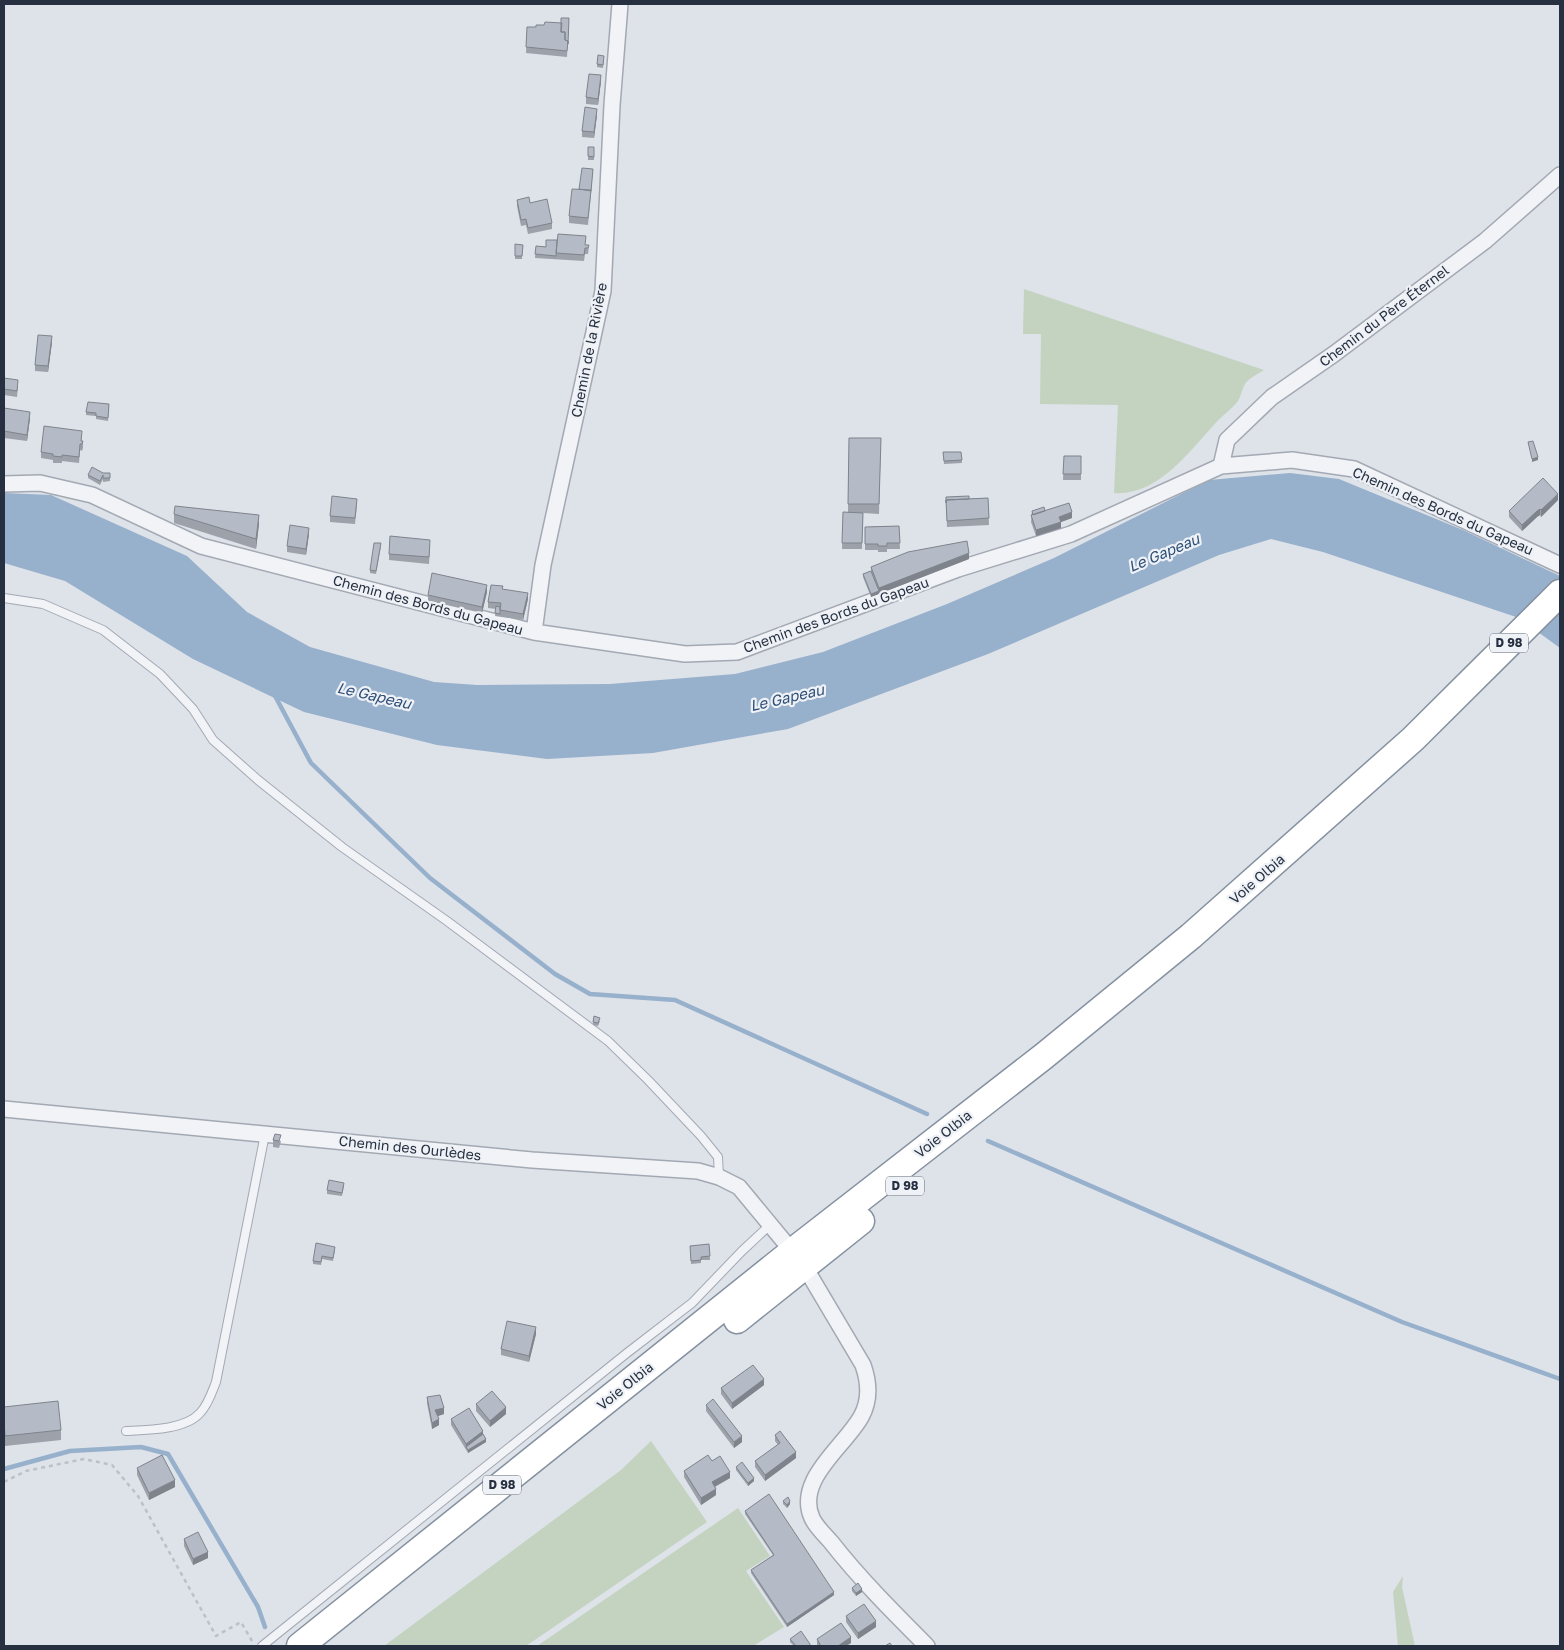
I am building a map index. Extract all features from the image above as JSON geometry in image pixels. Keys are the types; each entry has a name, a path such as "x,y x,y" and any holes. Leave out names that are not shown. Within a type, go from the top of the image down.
{"highway":[{"name":"Voie Olbia","path":"322,1646 527,1483 710,1342 1094,1033 1263,889 1399,767 1560,593"},
{"name":"Voie Olbia","path":"300,1646 804,1242 1114,1000 1191,936 1560,611"}],"street":[{"name":"Chemin de la Rivière","path":"534,632 543,565 603,291 612,105 620,4"},
{"name":"Chemin du Père Éternel","path":"1221,466 1227,440 1272,397 1334,354 1485,241 1560,175"},
{"name":"Chemin des Bords du Gapeau","path":"4,484 40,483 92,495 201,546 534,632 685,654 737,652 958,569 1071,534 1221,466 1292,460 1354,469 1560,565"},
{"name":"Chemin des Ourlèdes","path":"4,1109 532,1160 698,1171 719,1177 739,1188 787,1245"},
{"path":"809,1274 863,1365 868,1378 868,1397 862,1416 812,1481 808,1499 812,1518 848,1564 927,1646"}],"lane":[{"path":"4,598 44,604 103,630 160,674 193,709 213,740 258,780 342,847 608,1041 701,1136 718,1158 719,1177"},
{"path":"126,1431 159,1429 181,1424 200,1414 209,1398 216,1382 266,1134"},
{"path":"262,1646 692,1303 771,1224"}],"path":[{"path":"4,1482 26,1471 84,1459 112,1465 138,1496 216,1636 241,1622 255,1646"}],"green space":[{"path":"1024,289 1264,370 1247,382 1235,404 1170,471 1144,488 1130,492 1114,493 1118,405 1040,404 1041,334 1023,334"},
{"path":"651,1441 707,1522 526,1646 384,1646 621,1470"},
{"path":"738,1508 770,1556 746,1571 784,1627 753,1646 537,1646"},
{"path":"1403,1576 1402,1587 1415,1646 1398,1646 1393,1592"}],"water":[{"name":"Le Gapeau","path":"1290,473 1339,479 1463,530 1560,576 1560,648 1519,618 1323,552 1271,539 1219,555 988,654 788,729 653,753 547,759 437,745 304,712 193,659 65,581 4,563 4,493 51,495 187,556 247,612 310,647 434,682 477,685 610,684 735,674 823,652 947,604 1054,558 1209,480"}],"building":[{"path":"561,18 569,18 568,44 568,41 565,40 565,32 561,32"},
{"path":"545,22 562,23 561,32 565,32 565,40 568,41 567,51 526,47 527,27 544,25"},
{"path":"598,55 604,56 603,65 597,64"},
{"path":"589,74 601,75 598,99 586,97"},
{"path":"585,107 597,109 594,132 582,131"},
{"path":"588,147 594,147 594,157 588,156"},
{"path":"582,168 593,169 591,191 579,189"},
{"path":"572,189 591,190 588,218 569,216"},
{"path":"529,197 530,203 547,199 552,223 528,228 526,219 521,220 517,200"},
{"path":"558,234 586,236 585,245 589,245 588,248 585,248 584,255 556,253"},
{"path":"546,240 557,240 556,256 535,254 536,246 546,247"},
{"path":"515,244 523,245 522,256 515,256"},
{"path":"38,335 52,336 48,366 35,365"},
{"path":"4,378 18,380 17,391 4,389"},
{"path":"88,402 109,404 108,418 96,416 96,413 86,412"},
{"path":"4,408 30,412 27,435 4,431"},
{"path":"44,426 82,431 81,441 83,441 80,444 79,457 53,456 53,454 41,452"},
{"path":"849,438 881,438 879,504 848,504"},
{"path":"1533,441 1538,457 1532,459 1528,442"},
{"path":"943,452 961,452 962,460 944,461"},
{"path":"1064,456 1081,456 1081,474 1063,474"},
{"path":"92,467 103,473 110,473 110,478 103,478 103,475 100,481 88,475"},
{"path":"1543,478 1558,494 1522,525 1509,511"},
{"path":"332,496 357,499 355,518 330,516"},
{"path":"969,496 969,499 946,500 946,497"},
{"path":"988,498 989,518 947,521 946,500"},
{"path":"1069,503 1072,512 1059,517 1061,522 1036,530 1031,515"},
{"path":"175,506 259,515 256,539 174,514"},
{"path":"1044,507 1045,511 1033,515 1032,511"},
{"path":"843,512 863,513 862,543 842,543"},
{"path":"290,525 309,528 306,549 287,546"},
{"path":"899,526 900,543 887,543 887,546 865,544 865,527"},
{"path":"390,536 430,540 429,557 389,554"},
{"path":"967,541 969,553 879,588 871,567 908,552"},
{"path":"374,543 381,543 376,571 370,570"},
{"path":"871,571 879,591 871,594 863,574"},
{"path":"432,573 487,585 482,607 428,595"},
{"path":"491,585 503,586 502,589 528,593 523,614 500,610 501,603 488,602"},
{"path":"496,606 500,607 500,614 495,613"},
{"path":"594,1016 600,1018 598,1023 593,1022"},
{"path":"275,1134 281,1135 279,1141 273,1140"},
{"path":"329,1180 344,1183 342,1193 327,1190"},
{"path":"316,1243 335,1247 333,1258 322,1256 321,1262 313,1261"},
{"path":"709,1244 710,1256 701,1257 701,1260 691,1261 690,1246"},
{"path":"507,1321 536,1327 529,1356 501,1349"},
{"path":"753,1365 764,1379 732,1403 721,1388"},
{"path":"492,1391 506,1407 490,1421 476,1404"},
{"path":"440,1395 444,1408 435,1410 439,1419 432,1423 427,1397"},
{"path":"713,1399 742,1436 734,1442 706,1405"},
{"path":"58,1401 61,1430 5,1436 4,1407"},
{"path":"469,1408 483,1431 466,1444 451,1419"},
{"path":"780,1431 796,1452 765,1475 755,1461 780,1443 775,1435"},
{"path":"483,1434 486,1439 468,1450 466,1447"},
{"path":"162,1455 175,1480 149,1493 137,1468"},
{"path":"708,1455 712,1461 720,1456 730,1472 712,1482 716,1489 701,1498 684,1471"},
{"path":"742,1462 754,1478 748,1483 736,1467"},
{"path":"769,1494 834,1592 787,1624 751,1570 774,1555 745,1511"},
{"path":"788,1497 790,1501 787,1505 783,1501"},
{"path":"198,1532 208,1552 193,1559 184,1539"},
{"path":"858,1583 862,1589 856,1593 852,1588"},
{"path":"864,1604 876,1621 858,1633 846,1616"},
{"path":"841,1623 851,1637 838,1646 821,1646 817,1639"},
{"path":"801,1631 810,1646 796,1646 790,1639"}],"waterway":[{"path":"274,694 311,763 430,878 555,974 590,994 675,1000 927,1114"},
{"path":"988,1141 1402,1322 1560,1379"},
{"path":"4,1469 70,1451 141,1447 168,1454 258,1607 265,1627"}]}
